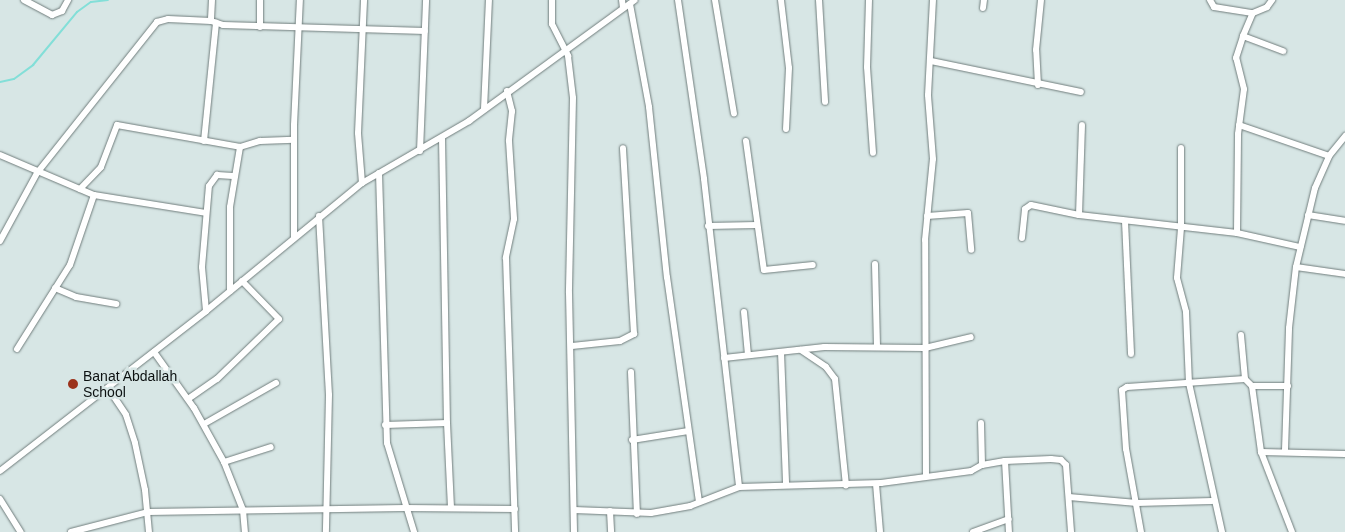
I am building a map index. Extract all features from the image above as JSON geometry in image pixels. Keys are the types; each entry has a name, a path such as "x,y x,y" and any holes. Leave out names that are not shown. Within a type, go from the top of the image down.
{"street":[{"path":"24,0 52,15 62,11 68,0"},
{"path":"204,141 213,22 212,0"},
{"path":"260,0 260,27"},
{"path":"294,237 294,140 300,0"},
{"path":"362,183 358,133 364,0"},
{"path":"420,150 426,0"},
{"path":"484,109 489,0"},
{"path":"552,0 552,24 565,50 573,98 569,270 572,346 574,532"},
{"path":"622,0 623,8"},
{"path":"678,0 740,487"},
{"path":"716,0 734,113"},
{"path":"781,0 790,68 786,129"},
{"path":"818,0 825,102"},
{"path":"869,0 867,67 873,152"},
{"path":"926,476 927,216 934,159 928,95 933,0"},
{"path":"983,8 984,0"},
{"path":"1038,85 1036,50 1042,0"},
{"path":"1210,0 1214,7 1253,13 1267,7 1272,0"},
{"path":"0,472 206,311 319,216 362,183 442,138 632,2 649,108 688,430 699,502"},
{"path":"1237,234 1239,125 1244,89 1241,67 1236,58 1253,13"},
{"path":"0,241 37,173 157,22 168,19 260,27 425,31"},
{"path":"1243,36 1283,51"},
{"path":"931,61 1038,85 1081,92"},
{"path":"508,91 512,111 509,141 514,219 506,265 516,532"},
{"path":"80,189 101,167 117,125 240,147 260,141 294,140"},
{"path":"1079,215 1082,125"},
{"path":"1239,125 1329,156"},
{"path":"1286,450 1296,267 1315,188 1329,156 1345,136"},
{"path":"442,138 446,422 451,508"},
{"path":"746,141 764,270 813,265"},
{"path":"230,291 233,176 240,147"},
{"path":"572,346 620,341 634,334 623,148"},
{"path":"1181,148 1181,228 1177,278 1186,312 1189,383 1212,501 1222,532"},
{"path":"0,155 37,173 94,195 206,213"},
{"path":"379,173 385,425 391,463 414,532"},
{"path":"206,311 202,267 209,186 213,178 221,174 233,176"},
{"path":"17,349 70,265 94,195"},
{"path":"1022,238 1028,205 1079,215 1237,234 1300,247"},
{"path":"927,216 968,213 972,250"},
{"path":"1308,215 1345,221"},
{"path":"319,216 329,395 326,532"},
{"path":"1125,221 1131,354"},
{"path":"708,226 757,225"},
{"path":"875,264 877,345"},
{"path":"1296,267 1345,274"},
{"path":"188,399 217,379 279,319 242,280"},
{"path":"55,288 76,297 116,304"},
{"path":"744,312 748,355"},
{"path":"1241,335 1245,379 1252,386 1261,452 1292,532"},
{"path":"724,358 877,345 925,348 971,337"},
{"path":"801,350 826,367 835,379 846,486"},
{"path":"154,352 204,424 224,462 243,510 245,532"},
{"path":"781,352 786,484"},
{"path":"632,372 632,440 636,514"},
{"path":"1141,532 1126,449 1122,390 1127,387 1245,379"},
{"path":"204,424 276,383"},
{"path":"1252,386 1288,386"},
{"path":"108,388 126,415 135,443 148,512 148,532"},
{"path":"385,425 446,422"},
{"path":"981,423 982,465"},
{"path":"632,440 688,430"},
{"path":"224,462 271,447"},
{"path":"1261,452 1286,450 1345,454"},
{"path":"574,510 636,514 668,511 740,487 786,484 846,486 876,484 971,471 982,465 1005,461 1051,459 1064,462 1071,532"},
{"path":"1005,461 1009,532"},
{"path":"876,484 880,532"},
{"path":"1069,497 1137,503 1212,501"},
{"path":"0,498 20,532"},
{"path":"71,532 96,529 148,512 327,508 515,509"},
{"path":"610,511 611,532"},
{"path":"973,532 1009,519"}],"waterway":[{"path":"0,82 14,79 33,65 77,12 91,2 108,0"}],"place":[{"name":"Banat Abdallah School","path":"73,384"}]}
